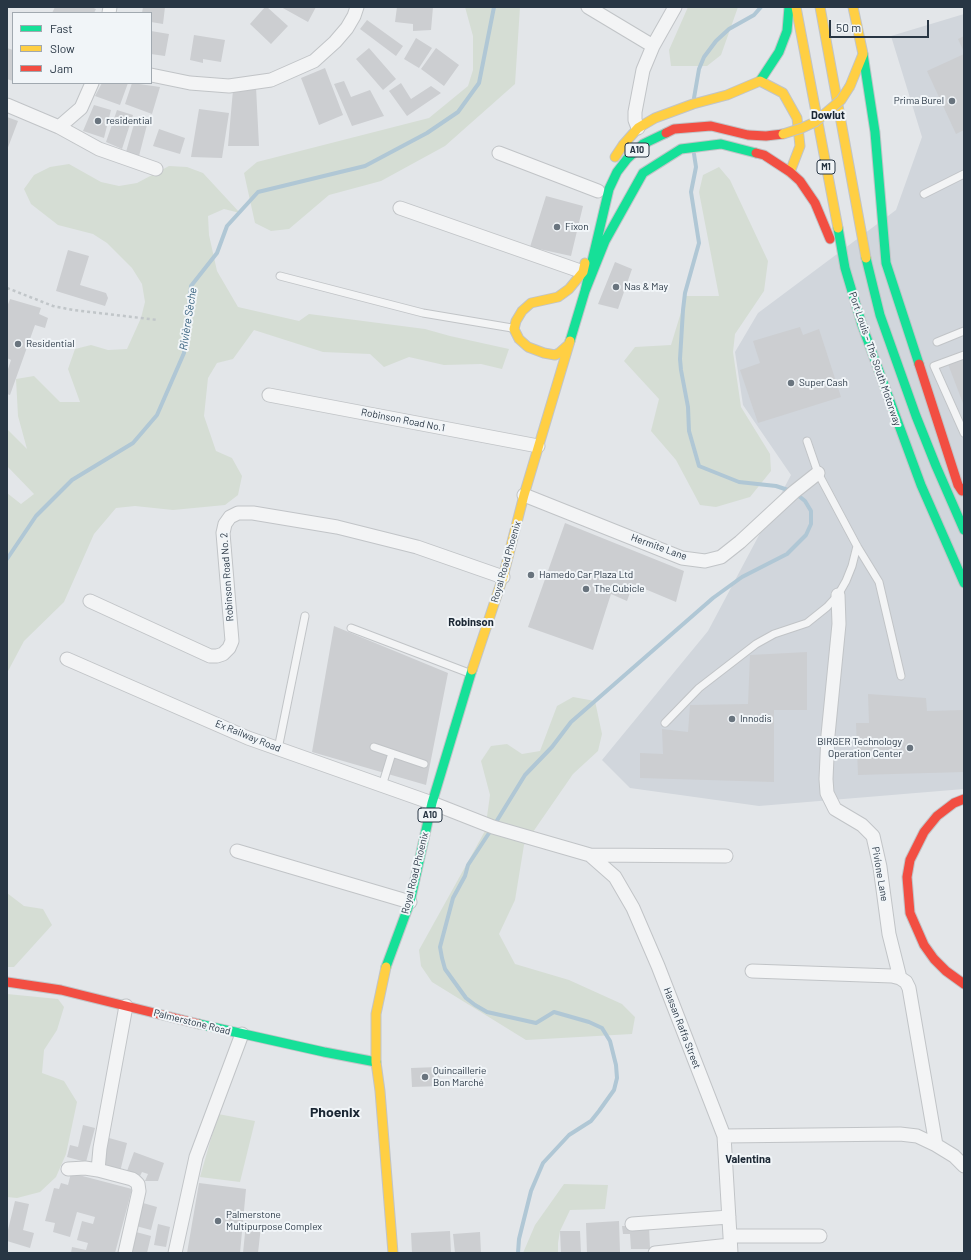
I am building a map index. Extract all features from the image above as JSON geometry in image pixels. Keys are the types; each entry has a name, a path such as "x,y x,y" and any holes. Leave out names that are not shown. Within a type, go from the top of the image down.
{"main road":[{"path":"610,164 623,145 638,128 655,118 693,104 727,95 760,81 779,52 787,31 789,7"},
{"name":"Port Louis – The South Motorway","path":"796,7 845,268 862,325 921,485 964,583"},
{"name":"Port Louis – The South Motorway","path":"820,7 868,271 880,315 919,423 964,530"},
{"path":"853,7 863,54 875,132 886,263 958,485 964,526"},
{"name":"A10","path":"556,387 585,291 609,188 617,172 627,159 642,144 674,129 711,126 748,135 766,136 783,134 802,128 815,122 841,100 850,86 863,54"},
{"path":"760,81 783,93 797,118 800,146 790,172"},
{"path":"585,291 605,241 643,173 681,149 720,144 764,155 790,172 800,181 815,203 862,325"},
{"path":"569,344 559,354 545,357 528,347 519,339 514,329 516,321 522,311 531,303 558,297 568,289 583,272 594,213"},
{"path":"552,374 556,387"},
{"name":"Royal Road Phoenix","path":"393,1253 380,1091 376,1062 376,1014 386,967 410,902 432,803 471,673 503,578 524,495 556,387"},
{"path":"958,485 964,496"},
{"path":"964,799 954,803 937,816 924,832 910,860 907,878 910,913 924,945 946,972 964,984"},
{"path":"921,858 931,837 940,826"},
{"path":"916,879 921,920 928,935 943,958 960,970"},
{"name":"Palmerstone Road","path":"7,982 61,990 242,1034 376,1062"}],"street":[{"path":"152,75 190,83 229,86 272,80 314,61 335,42 347,28 357,7"},
{"path":"588,7 653,46"},
{"path":"638,128 634,120 643,70 653,46 675,7"},
{"path":"59,127 81,108 92,84"},
{"path":"7,105 59,127 98,149 156,169"},
{"path":"499,153 599,191"},
{"path":"400,208 583,272"},
{"name":"Robinson Road No.1","path":"269,395 538,446"},
{"name":"Hermite Lane","path":"524,495 682,558 705,561 721,557 740,542 794,492 818,473"},
{"name":"Robinson Road No. 2","path":"90,601 210,656 223,654 229,648 232,641 223,533 225,524 230,517 238,513 253,513 337,527 417,547 503,578"},
{"name":"Pivione Lane","path":"838,595 839,624 828,735 826,780 827,793 835,809 862,825 873,836 880,867 889,934 900,978 906,982 909,988 936,1145"},
{"name":"Ex Railway Road","path":"67,659 248,738 432,803"},
{"name":"Hassan Raffa Street","path":"432,803 493,827 590,855 615,877 633,908 658,966 724,1136 730,1245"},
{"path":"237,851 410,902"},
{"path":"590,855 726,856"},
{"path":"752,971 892,976 900,978"},
{"path":"98,1170 100,1148 126,1006"},
{"path":"175,1253 196,1157 242,1034"},
{"path":"724,1136 900,1134 918,1136 954,1156 964,1166"},
{"path":"68,1169 85,1168 98,1170 135,1181 139,1188 125,1253"},
{"path":"632,1224 729,1218"},
{"path":"655,1253 820,1236"}],"lane":[{"path":"924,194 964,174"},
{"path":"280,276 422,313 514,329"},
{"path":"937,342 964,331"},
{"path":"964,355 934,366 964,433"},
{"path":"807,441 818,473 857,546 879,582 901,676"},
{"path":"665,723 699,688 756,644 774,634 807,623 827,608 838,595 846,581 852,566 857,546"},
{"path":"278,749 304,616"},
{"path":"351,628 471,673"},
{"path":"374,747 424,764"},
{"path":"382,786 392,753"}],"path":[{"path":"7,288 53,306 73,310 158,320"}],"shaded area":[{"path":"465,7 520,7 515,84 445,146 381,181 329,195 289,229 271,231 255,223 244,173 257,162 429,118 468,86 473,70 473,36"},
{"path":"688,7 738,7 721,55 707,66 671,66 669,50"},
{"path":"964,14 964,789 759,806 630,788 602,760 708,631 791,475 743,405 735,352 758,313 896,210 922,137 891,36"},
{"path":"69,164 101,182 119,186 137,183 169,166 187,167 203,173 240,213 224,209 208,216 209,235 217,271 238,307 299,321 309,314 425,329 509,349 502,369 481,364 444,365 409,357 384,367 370,354 323,352 254,330 233,359 217,363 208,378 204,416 216,451 232,458 242,476 238,495 225,505 173,510 135,506 116,508 94,534 64,602 24,641 7,673 7,493 21,504 34,494 7,466 7,429 27,449 18,416 16,379 34,376 60,402 80,402 68,369 75,349 91,345 108,350 127,349 141,318 145,302 142,284 132,268 107,243 93,234 58,225 31,204 24,189 34,175 50,167"},
{"path":"719,167 730,180 768,261 764,291 735,334 733,352 741,407 770,454 771,471 750,497 716,507 700,505 676,460 651,431 659,399 624,361 635,347 671,345 686,296 719,296 699,192 703,175"},
{"path":"573,697 595,701 602,734 598,751 573,774 524,845 515,900 499,934 515,964 569,980 622,1004 635,1017 632,1034 526,1040 432,982 421,966 419,950 485,831 490,795 481,761 491,746 507,744 522,754 540,751 557,706"},
{"path":"7,893 24,906 43,909 52,925 14,967 7,967"},
{"path":"7,994 58,999 64,1007 57,1030 44,1050 42,1073 64,1081 77,1102 66,1154 56,1177 40,1192 17,1198 7,1197"},
{"path":"218,1114 255,1121 240,1182 200,1177"},
{"path":"564,1184 608,1185 605,1209 570,1210 560,1231 558,1253 523,1253 535,1225"}],"building":[{"path":"55,7 91,7 96,9 94,12 52,12"},
{"path":"143,7 165,7 163,24 152,22 152,12 142,12"},
{"path":"265,7 267,7 288,26 271,44 250,24"},
{"path":"281,7 316,7 308,22"},
{"path":"397,7 433,7 431,30 413,31 413,24 395,22"},
{"path":"367,20 403,46 396,56 360,29"},
{"path":"152,31 169,34 165,56 152,54"},
{"path":"194,35 225,40 221,62 203,59 203,63 190,60"},
{"path":"964,36 964,52 958,39"},
{"path":"416,38 432,48 419,68 404,59"},
{"path":"7,48 12,50 12,81 7,79"},
{"path":"369,48 396,79 383,90 356,59"},
{"path":"436,48 459,65 444,86 421,69"},
{"name":"Prima Burel","path":"964,54 964,130 956,134 927,71"},
{"path":"325,68 343,115 319,125 301,78"},
{"path":"344,81 351,97 370,90 384,116 352,126 334,84"},
{"path":"401,83 411,99 431,86 441,93 407,116 389,91"},
{"name":"residential","path":"101,84 128,84 120,105 95,96"},
{"path":"132,84 160,87 152,114 125,104"},
{"path":"256,87 259,146 228,146 233,90"},
{"name":"residential","path":"94,105 111,110 104,138 83,131"},
{"path":"199,109 229,113 222,158 191,157"},
{"path":"117,110 133,115 122,149 106,142"},
{"path":"7,117 18,121 7,150"},
{"path":"136,117 148,121 139,156 126,152"},
{"name":"residential","path":"159,129 185,138 180,154 153,146"},
{"name":"Fixon","path":"546,196 583,206 571,256 530,247"},
{"path":"68,250 89,256 80,285 106,293 108,298 105,306 56,291"},
{"name":"Nas & May","path":"615,262 632,269 618,309 598,304"},
{"name":"Residential","path":"10,299 41,308 39,314 48,318 45,328 35,325 10,395 7,394 7,372 11,360 7,358 7,307"},
{"name":"Super Cash","path":"800,327 803,335 819,329 841,397 758,423 740,370 760,363 753,341"},
{"path":"964,358 964,406 948,364"},
{"name":"The Cubicle","path":"565,523 684,571 676,602 633,584 627,601 611,594 593,650 528,627"},
{"path":"334,626 448,673 426,785 312,752"},
{"name":"Innodis","path":"807,652 807,710 774,710 774,782 640,778 640,753 663,754 662,729 688,732 690,705 748,704 750,655"},
{"name":"BIRGER Technology Operation Center","path":"868,694 926,698 927,711 964,710 964,772 858,775 856,723 869,723"},
{"name":"Quincaillerie Bon Marché","path":"439,1067 440,1086 412,1087 411,1068"},
{"path":"83,1125 95,1128 86,1162 67,1157 70,1145 78,1147"},
{"path":"109,1138 127,1143 120,1172 102,1167"},
{"path":"134,1152 164,1163 158,1181 145,1181 148,1174 142,1172 140,1176 127,1171"},
{"path":"71,1173 132,1189 115,1253 71,1253 72,1247 86,1250 88,1243 77,1240 82,1221 93,1224 95,1217 77,1212 70,1237 53,1232 55,1223 45,1221 54,1188 59,1189 61,1183 68,1185"},
{"name":"Palmerstone Multipurpose Complex","path":"199,1183 246,1189 240,1253 187,1253"},
{"path":"15,1201 29,1204 23,1230 34,1233 30,1248 7,1241 7,1234"},
{"path":"143,1203 157,1207 151,1230 136,1226"},
{"path":"619,1221 620,1252 587,1253 586,1223"},
{"path":"246,1223 261,1226 258,1253 243,1253"},
{"path":"158,1224 170,1227 166,1247 154,1245"},
{"path":"622,1226 649,1226 650,1249 631,1249 630,1234 623,1234"},
{"path":"450,1231 451,1253 412,1253 411,1233"},
{"path":"560,1231 580,1231 581,1253 561,1253"},
{"path":"136,1232 151,1236 147,1253 130,1253"},
{"path":"480,1232 481,1253 455,1253 453,1234"}],"waterway":[{"name":"Rivière Sèche","path":"7,559 36,516 72,480 133,443 157,415 184,353 191,286 217,253 227,226 258,192 365,166 427,133 458,112 479,83 494,7"},
{"path":"694,98 699,69 704,57 716,41 729,29 754,15 761,7"},
{"path":"518,1253 519,1239 531,1191 543,1163 569,1135 591,1121 599,1111 614,1090 617,1078 616,1065 610,1041 602,1028 589,1022 554,1012 536,1023 487,1012 466,998 445,969 440,947 453,898 465,876 468,865 525,775 552,747 571,722 713,598 742,577 787,554 806,535 811,524 811,511 805,501 794,492 776,486 739,482 699,466 689,431 688,407 680,359 685,293 699,243 691,192 696,167 694,154"}],"traffic: fast":[{"path":"760,81 779,52 787,31 789,7"},
{"path":"863,54 875,132 886,263 919,364"},
{"path":"570,341 585,291 609,189 617,172 627,159 643,144 666,133"},
{"path":"585,291 605,241 643,173 681,149 721,144 756,153"},
{"path":"838,228 845,268 862,325 921,485 964,583"},
{"path":"866,258 880,315 916,416 964,530"},
{"path":"386,967 410,902 432,803 472,670"},
{"path":"199,1024 376,1062"}],"traffic: slow":[{"path":"796,7 838,228"},
{"path":"820,7 866,258"},
{"path":"850,86 863,54 853,7"},
{"path":"615,157 638,128 655,118 693,104 727,95 760,81 783,93 797,118 800,146 790,172"},
{"path":"783,134 815,122 841,100 850,86"},
{"path":"569,344 555,355 544,353 528,347 519,339 514,329 516,321 522,311 531,303 558,297 569,289 583,272 585,263"},
{"path":"472,670 503,577 524,495 570,341"},
{"path":"386,967 376,1014 376,1062 380,1091 393,1253"}],"traffic: jam":[{"path":"666,133 674,129 711,126 748,135 766,136 783,134"},
{"path":"756,153 764,155 790,172 800,181 815,203 830,239"},
{"path":"919,364 958,485 962,491"},
{"path":"964,799 954,803 937,816 924,832 910,860 907,877 910,913 924,945 934,959 946,971 964,984"},
{"path":"7,982 61,990 199,1024"}],"place":[{"name":"Prima Burel","path":"952,101"},
{"name":"residential","path":"98,121"},
{"name":"Fixon","path":"557,227"},
{"name":"Nas & May","path":"616,287"},
{"name":"Residential","path":"18,344"},
{"name":"Super Cash","path":"791,383"},
{"name":"Hamedo Car Plaza Ltd","path":"531,575"},
{"name":"The Cubicle","path":"586,589"},
{"name":"Innodis","path":"732,719"},
{"name":"BIRGER Technology Operation Center","path":"910,748"},
{"name":"Quincaillerie Bon Marché","path":"425,1077"},
{"name":"Palmerstone Multipurpose Complex","path":"218,1221"}],"district":[{"name":"Dowlut","path":"828,115"},
{"name":"Robinson","path":"471,622"},
{"name":"Phoenix","path":"335,1112"},
{"name":"Valentina","path":"748,1159"}]}
